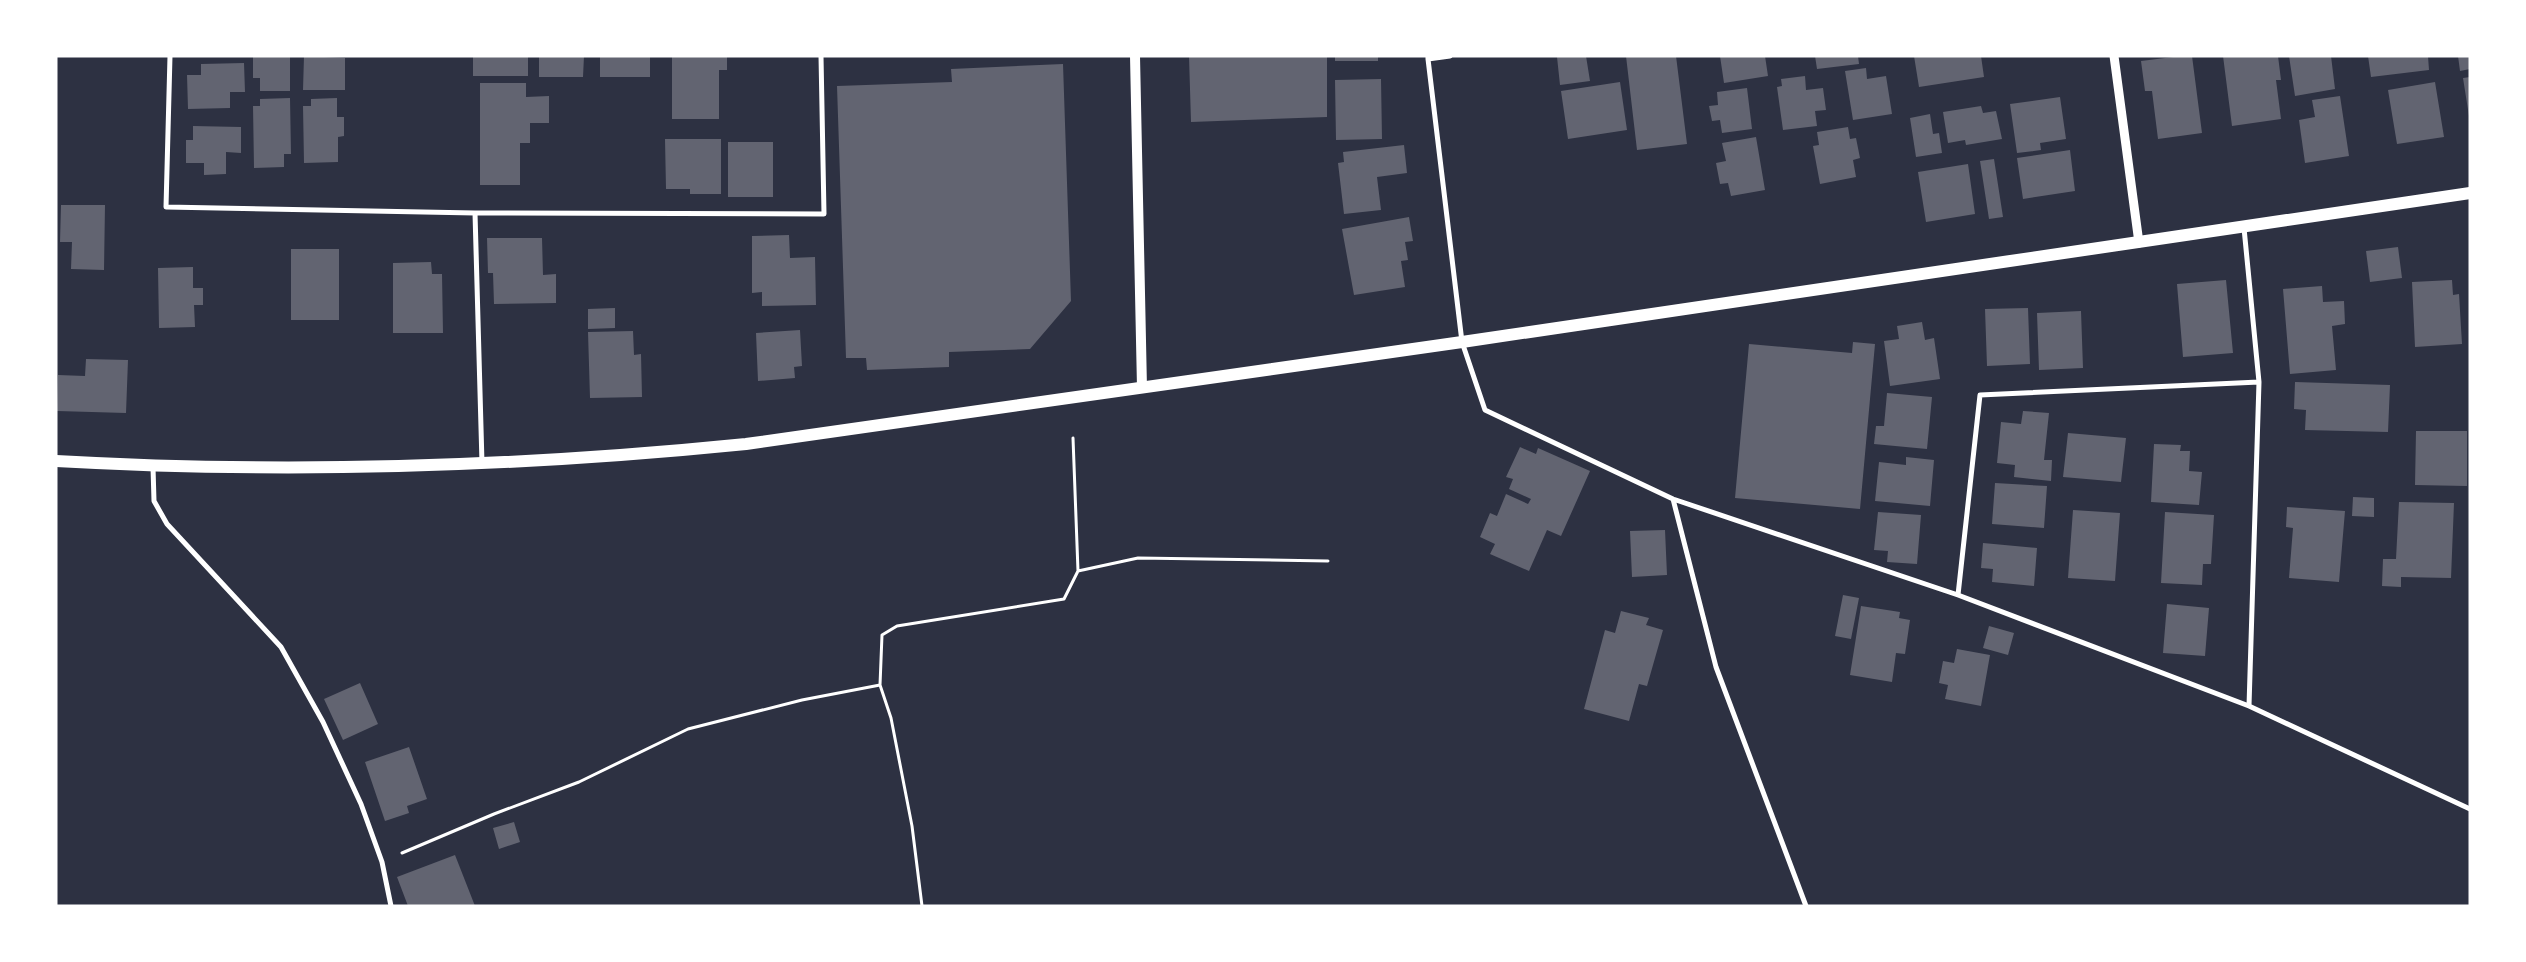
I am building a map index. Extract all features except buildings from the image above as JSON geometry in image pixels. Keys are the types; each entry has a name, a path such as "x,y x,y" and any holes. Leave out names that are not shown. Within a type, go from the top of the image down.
{"main road":[{"path":"1136,56 1142,388"},
{"path":"56,461 153,466 340,468 482,463 635,454 746,444 1462,342 2244,228 2470,193"}],"street":[{"path":"170,56 166,207 475,213 824,214 821,56"},
{"path":"1450,56 1428,58 1462,342 1485,410 1673,499 1958,595 2249,706 2470,809"},
{"path":"2114,56 2139,243"},
{"path":"475,213 482,463"},
{"path":"2244,228 2259,382 2249,706"},
{"path":"1958,595 1980,395 2259,382"},
{"path":"153,466 154,501 167,524 281,647 323,722 361,804 382,862 391,906"},
{"path":"1673,499 1716,667 1806,906"}],"path":[{"path":"922,906 912,826 891,718 880,685 882,634 897,626 1064,600 1078,571 1073,438"},
{"path":"1078,571 1138,558 1328,561"},
{"path":"382,862 494,814 579,782 688,729 802,700 880,685"}]}
